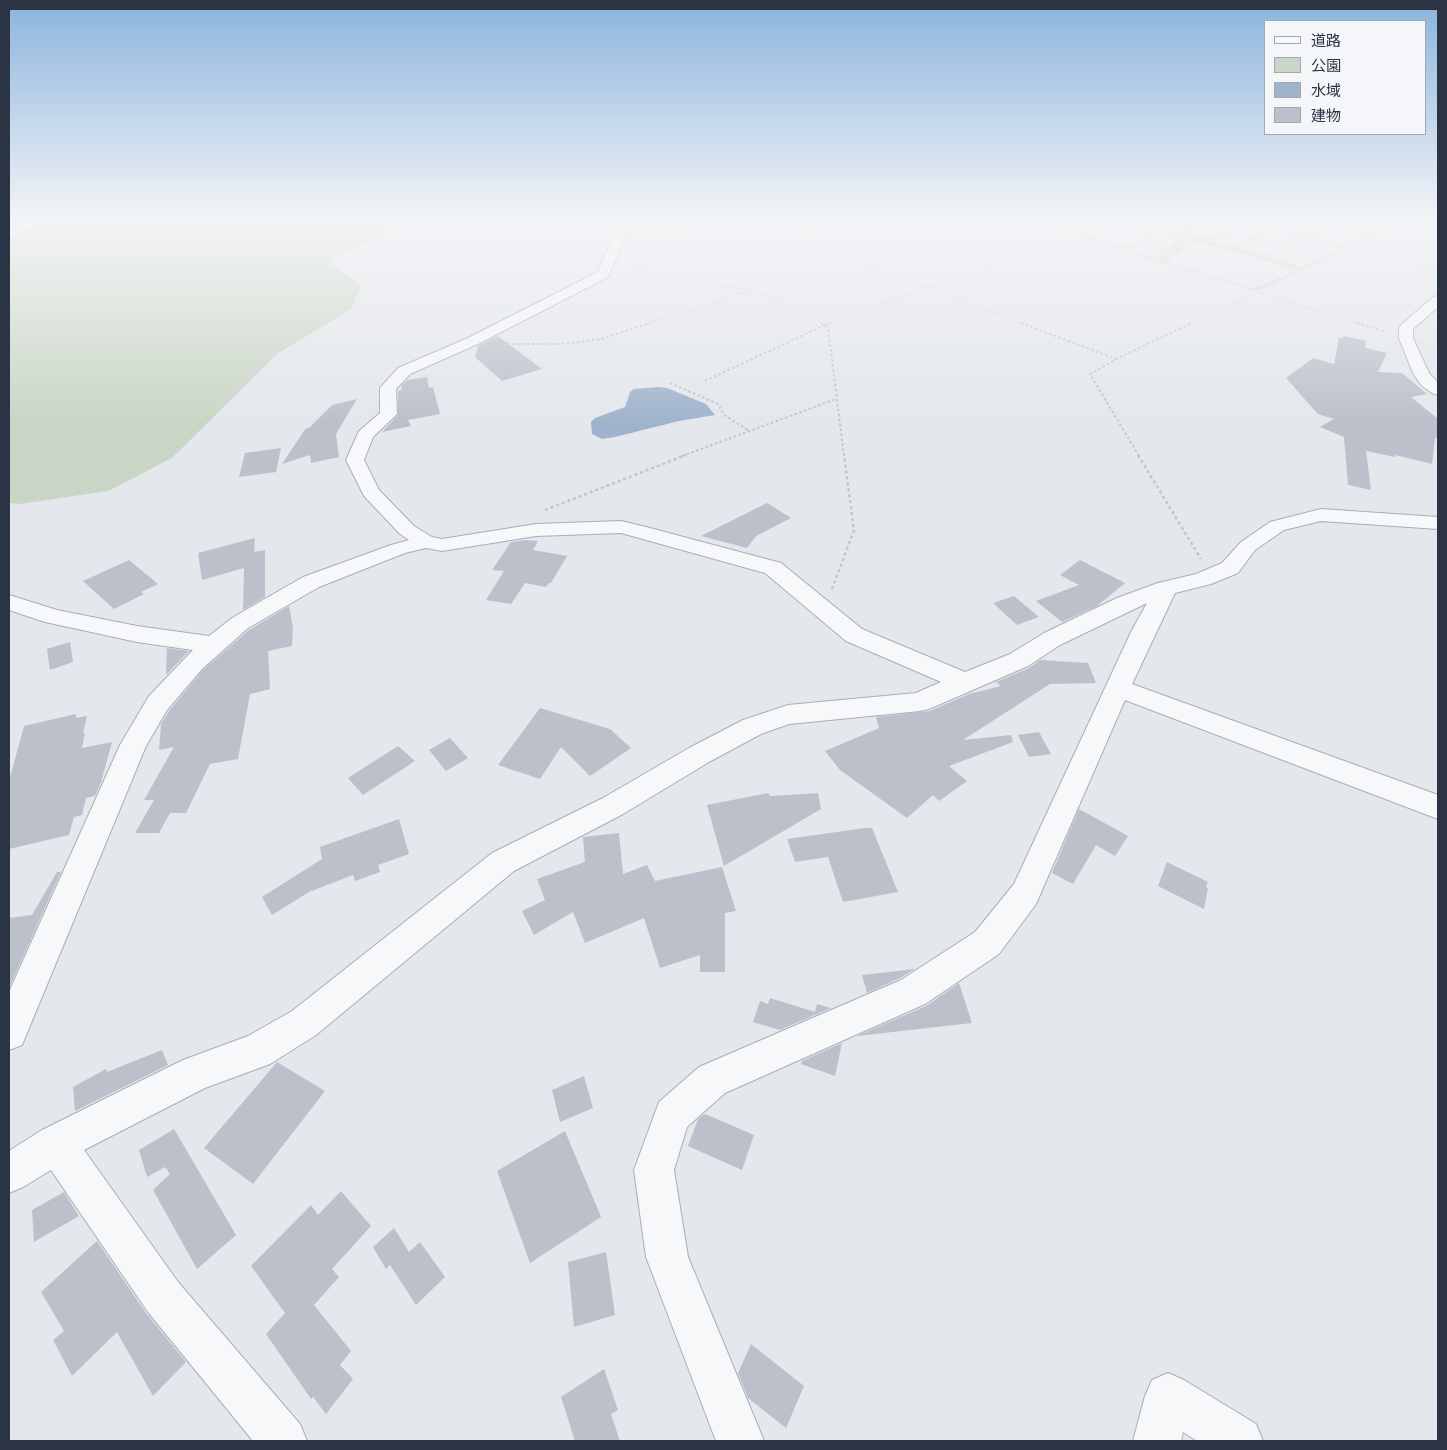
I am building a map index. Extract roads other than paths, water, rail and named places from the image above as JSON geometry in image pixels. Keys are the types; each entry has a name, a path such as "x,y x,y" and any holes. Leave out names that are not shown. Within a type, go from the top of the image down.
{"street":[{"path":"576,288 464,345 404,371 388,388 388,414 365,435 355,460 371,492 407,530 426,542 442,545 536,530 620,527 773,568 854,635 965,682"},
{"path":"1438,300 1406,328 1406,338 1421,373 1427,382 1438,390"},
{"path":"1421,373 1438,375"},
{"path":"9,1173 56,1144 196,1073 265,1046 304,1023 503,862 613,806 698,755 752,727 788,715 920,702 1019,660 1052,639 1125,603 1166,588 1203,579 1230,568 1248,546 1277,526 1321,515 1438,522"},
{"path":"9,1032 133,745 158,703 193,663 240,623 311,582 398,549 426,542"},
{"path":"740,1441 720,1396 667,1257 654,1170 672,1115 712,1080 914,992 987,942 1025,894 1143,632 1166,588"},
{"path":"9,602 53,617 137,634 215,645"},
{"path":"1118,688 1438,807"},
{"path":"56,1144 163,1297 283,1441"},
{"path":"1157,1441 1168,1396 1239,1441"}],"water":[{"path":"667,388 706,404 715,415 679,421 615,437 602,439 592,434 591,422 595,418 625,407 630,392 634,389"}]}
